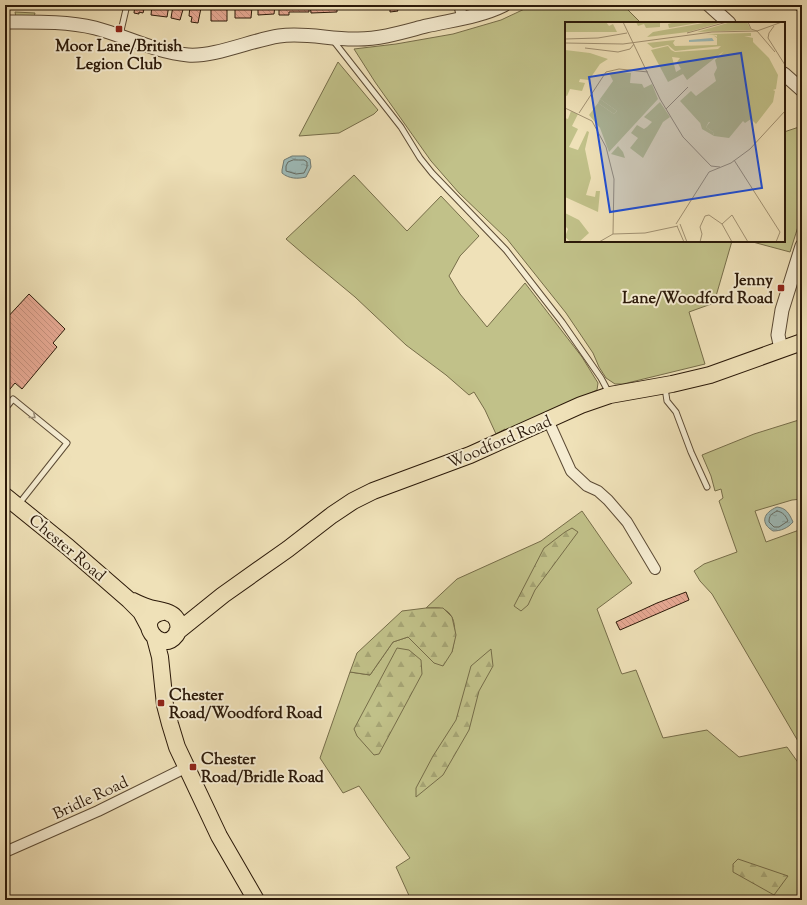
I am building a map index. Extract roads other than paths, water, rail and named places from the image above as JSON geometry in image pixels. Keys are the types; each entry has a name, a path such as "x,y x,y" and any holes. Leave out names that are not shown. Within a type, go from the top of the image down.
{"main road":[{"name":"Woodford Road","path":"175,634 223,595 288,549 332,515 353,501 373,491 470,454 581,405 610,395 710,375 802,342"},
{"name":"Chester Road","path":"5,496 130,600 141,612 152,632 160,657 164,683 165,705 177,747 219,836 256,900"},
{"name":"Woodford Road","path":"166,612 180,611 223,595"},
{"name":"Chester Road","path":"130,600 150,608 166,612"},
{"path":"166,612 173,615 178,622 175,634 164,641 152,632 150,622 155,615 166,612"},
{"name":"Chester Road","path":"164,683 169,648 175,634"}],"street":[{"path":"459,5 463,19"},
{"path":"5,22 70,23 96,28 152,47 189,55 202,55 279,36 309,35 331,38 371,39 463,19 494,10 504,5"},
{"path":"709,5 728,22"},
{"path":"785,75 802,90"},
{"path":"781,349 778,335 782,310 802,246"},
{"path":"548,420 570,471 587,486 598,491 627,522 654,569"},
{"name":"Bridle Road","path":"5,852 98,811 187,767"}],"lane":[{"path":"120,36 127,5"},
{"path":"331,38 400,127 420,158 432,173 506,250 562,322 601,378 610,395"},
{"path":"664,385 667,401 676,412 691,452 708,487"},
{"path":"5,409 13,399 67,443 18,506"}],"water":[{"path":"292,156 305,156 310,159 311,167 306,177 294,178 282,173 284,160"},
{"path":"777,507 783,508 793,522 784,529 773,531 766,525 765,518 772,509"}],"place":[{"name":"Moor Lane/British Legion Club","path":"119,29"},
{"name":"Jenny Lane/Woodford Road","path":"781,288"},
{"name":"Chester Road/Woodford Road","path":"161,703"},
{"name":"Chester Road/Bridle Road","path":"193,767"}]}
